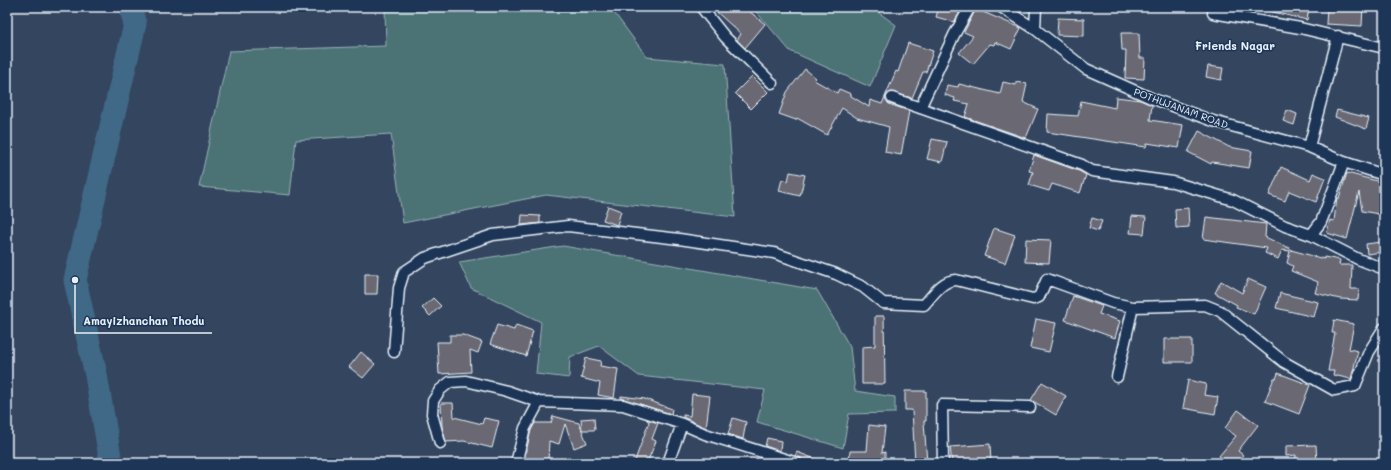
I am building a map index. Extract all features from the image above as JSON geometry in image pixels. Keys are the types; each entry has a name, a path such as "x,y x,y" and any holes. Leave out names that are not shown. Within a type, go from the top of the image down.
{"street":[{"path":"701,7 725,37 772,83"},
{"path":"920,108 954,35 970,7"},
{"name":"POTHUJANAM ROAD","path":"1001,7 1035,29 1086,69 1151,98 1212,121 1309,147 1344,162 1384,175"},
{"path":"1035,29 1036,7"},
{"path":"1213,13 1338,36 1384,48"},
{"path":"1309,147 1338,36"},
{"path":"892,98 1082,165 1092,171 1173,182 1234,200 1286,226 1310,235 1358,260 1384,269"},
{"path":"1310,235 1321,222 1344,162"},
{"path":"394,352 398,288 404,272 425,258 493,234 568,226 679,239 774,253 836,274 863,287 883,303 924,305 945,282 950,280 956,280 1033,299 1039,297 1047,279 1113,303 1133,307 1205,305 1220,311 1284,362 1334,390 1355,386 1369,352 1384,328"},
{"path":"1117,377 1133,307"},
{"path":"440,443 432,414 433,401 440,390 450,382 466,381 507,391 539,402 623,405 682,424 705,434 797,463"},
{"path":"516,463 525,428 539,402"},
{"path":"943,463 942,405 1030,407"},
{"path":"668,463 682,424"}],"green space":[{"path":"385,7 610,7 647,57 725,64 735,217 546,195 403,223 391,134 296,140 290,195 199,187 229,51 386,46"},
{"path":"752,7 871,7 896,25 870,87 790,51"},
{"path":"563,246 817,290 850,347 855,391 895,397 895,413 849,414 843,448 757,422 765,390 639,376 599,346 570,357 569,378 536,374 541,322 471,288 459,262"}],"building":[{"path":"711,7 744,7 765,24 745,48 737,40 741,34"},
{"path":"939,7 963,7 954,22 936,17"},
{"path":"1269,7 1309,7 1307,20 1269,11"},
{"path":"1327,7 1363,7 1362,26 1326,24"},
{"path":"976,9 1021,28 1011,49 995,42 994,45 990,44 973,64 959,53 973,36 964,32"},
{"path":"1058,18 1084,19 1084,36 1057,35"},
{"path":"1121,33 1139,33 1140,58 1145,58 1144,79 1125,78 1126,50 1122,50"},
{"path":"908,43 933,51 926,72 923,72 912,98 891,92 886,96 886,100 889,104 909,111 901,155 885,152 889,127 857,118 842,108 827,135 797,118 796,120 779,114 787,92 805,69 816,78 814,80 837,93 839,89 851,94 851,96 869,107 870,100 882,104 896,71 898,72"},
{"path":"1208,66 1223,68 1221,80 1206,77"},
{"path":"752,76 768,92 751,109 735,93"},
{"path":"1003,82 1016,85 1016,82 1027,84 1023,102 1038,109 1026,138 965,117 969,104 954,101 955,98 945,95 947,85 958,87 959,84 1000,94"},
{"path":"1116,97 1140,100 1152,105 1150,120 1183,125 1179,148 1147,143 1146,147 1047,132 1048,114 1078,116 1081,101 1115,108"},
{"path":"1287,110 1297,114 1294,125 1283,121"},
{"path":"1337,110 1369,118 1366,129 1335,117"},
{"path":"1199,131 1229,147 1252,151 1249,168 1212,162 1211,164 1188,152"},
{"path":"932,139 947,142 942,162 927,159"},
{"path":"1034,155 1079,171 1086,175 1080,193 1052,184 1049,191 1029,185 1033,172 1029,171"},
{"path":"1281,167 1310,180 1313,173 1325,178 1316,202 1289,191 1285,201 1269,195"},
{"path":"790,172 805,175 800,196 779,191 782,179 788,181"},
{"path":"1347,173 1384,183 1384,215 1362,211 1359,192 1347,239 1327,233 1330,220 1334,221 1337,198 1339,198"},
{"path":"608,206 621,211 617,225 603,220"},
{"path":"1188,208 1189,227 1176,228 1175,209"},
{"path":"522,215 540,216 540,223 521,225"},
{"path":"1132,216 1146,217 1144,234 1130,233"},
{"path":"1206,217 1266,224 1265,237 1291,250 1324,259 1324,257 1340,260 1339,265 1352,265 1351,289 1359,289 1358,300 1340,299 1315,293 1318,282 1291,271 1293,266 1287,263 1290,251 1282,250 1278,259 1265,253 1267,248 1203,239"},
{"path":"1092,218 1102,221 1098,231 1089,228"},
{"path":"994,228 1015,235 1005,263 984,256"},
{"path":"1026,239 1051,240 1049,263 1025,262"},
{"path":"1381,242 1382,252 1367,254 1366,244"},
{"path":"365,274 378,274 377,294 365,294"},
{"path":"1248,279 1266,287 1254,314 1236,307 1237,305 1215,293 1221,281 1242,293"},
{"path":"1280,293 1318,302 1314,317 1276,308"},
{"path":"1073,296 1102,306 1099,314 1120,321 1115,338 1065,320"},
{"path":"433,298 441,306 430,316 422,308"},
{"path":"875,316 884,316 885,384 862,384 862,347 875,346"},
{"path":"1036,319 1056,323 1049,352 1030,348"},
{"path":"1334,320 1354,324 1349,349 1358,351 1351,379 1333,375 1334,371 1328,371 1335,333 1332,333"},
{"path":"497,325 514,330 516,325 533,331 526,356 490,344"},
{"path":"450,335 463,335 482,342 478,353 470,350 471,372 439,374 437,342 450,342"},
{"path":"1164,339 1192,339 1192,362 1164,362"},
{"path":"361,352 375,364 363,378 349,367"},
{"path":"586,358 601,361 600,366 618,369 614,398 598,395 600,383 581,378"},
{"path":"1278,373 1310,385 1299,414 1265,401 1274,378 1276,379"},
{"path":"1188,380 1206,384 1204,395 1218,397 1215,414 1183,408"},
{"path":"1042,382 1066,396 1056,415 1031,400"},
{"path":"905,391 926,391 926,421 924,421 927,463 915,463 912,410 905,410"},
{"path":"692,394 710,396 706,428 683,417 683,415 690,416"},
{"path":"621,396 645,399 672,409 671,414 621,398"},
{"path":"441,403 453,403 454,417 482,424 484,418 499,421 492,448 464,441 446,442 442,427"},
{"path":"1238,410 1258,425 1238,451 1243,455 1236,463 1227,463 1219,456 1236,436 1225,428"},
{"path":"553,416 579,423 587,443 574,448 565,424 559,444 549,441 548,462 524,461 531,430 535,423 551,423"},
{"path":"594,418 595,430 582,430 581,419"},
{"path":"733,418 746,422 743,439 728,434"},
{"path":"646,419 658,423 652,439 656,441 647,463 634,463 649,422"},
{"path":"869,425 885,427 882,453 885,452 885,463 849,463 850,451 867,451"},
{"path":"767,438 781,441 780,451 765,446"},
{"path":"990,444 991,463 952,463 950,447"},
{"path":"1316,445 1317,463 1295,463 1296,455 1286,456 1286,446"},
{"path":"797,452 823,462 803,463 801,458 795,456"}],"waterway":[{"path":"111,463 96,375 75,280 135,24 130,7"}],"place":[{"name":"Amayizhanchan Thodu","path":"75,280"}],"district":[{"name":"Friends Nagar","path":"1235,46"}]}
